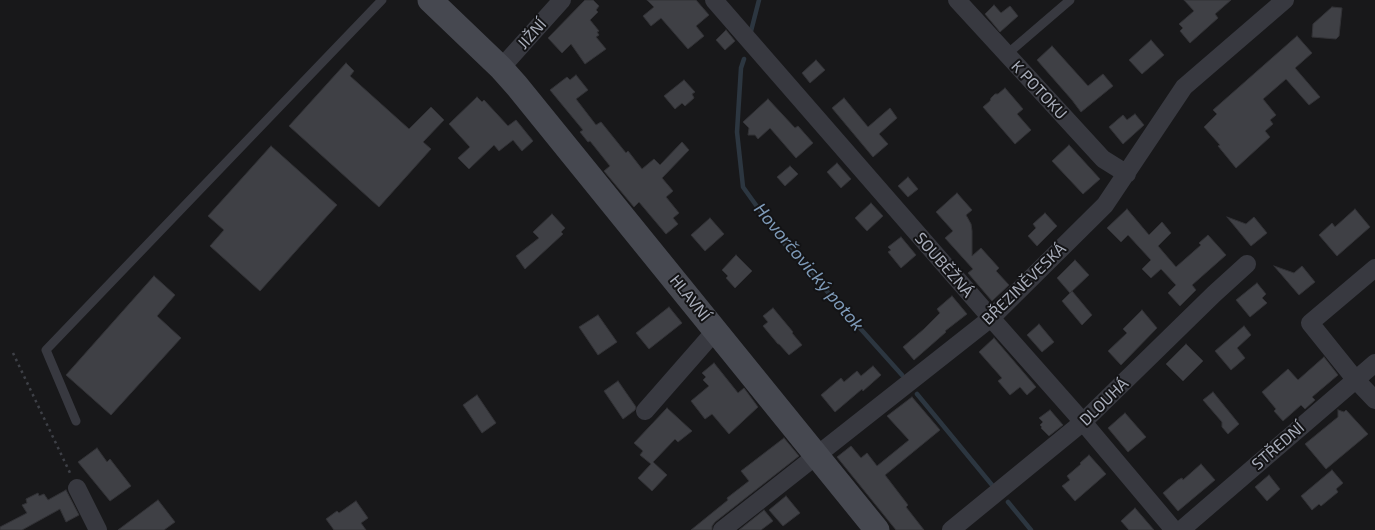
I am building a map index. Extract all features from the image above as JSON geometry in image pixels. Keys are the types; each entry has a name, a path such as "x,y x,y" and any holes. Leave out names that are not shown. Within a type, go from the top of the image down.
{"street":[{"name":"HLAVNÍ","path":"430,0 501,68 877,530"},
{"name":"JIŽNÍ","path":"501,68 562,0"},
{"name":"SOUBĚŽNÁ","path":"714,0 1084,422 1174,530"},
{"name":"K POTOKU","path":"957,0 1103,159 1127,174"},
{"name":"BŘEZINĚVESKÁ","path":"722,530 991,318 1105,205 1184,87 1285,0"},
{"name":"DLOUHÁ","path":"950,530 1084,422 1247,264"},
{"path":"1375,268 1310,323 1375,400"},
{"path":"645,411 716,330"},
{"name":"STŘEDNÍ","path":"1181,530 1375,363"},
{"path":"77,488 98,530"}],"lane":[{"path":"76,421 46,350 382,0"},
{"path":"1006,55 1070,0"}],"path":[{"path":"13,353 77,488"}],"building":[{"path":"585,0 593,0 599,6 596,10 598,12 590,20 599,31 597,32 599,35 596,37 606,49 585,64 571,44 562,53 548,38"},
{"path":"647,0 696,0 709,15 696,26 704,36 688,49 661,18 651,26 643,16 654,7"},
{"path":"1184,0 1231,0 1215,14 1218,18 1190,43 1180,31 1183,28 1179,24 1194,11"},
{"path":"994,5 1001,13 1010,6 1018,16 1000,32 985,14"},
{"path":"1332,7 1342,8 1339,36 1336,39 1312,37 1313,24"},
{"path":"726,30 735,41 725,50 716,40"},
{"path":"1297,36 1312,53 1295,68 1320,97 1309,105 1286,79 1263,99 1276,115 1270,120 1273,124 1265,131 1270,137 1236,168 1218,146 1220,145 1204,127 1217,114 1213,110"},
{"path":"1151,40 1164,55 1142,74 1129,60"},
{"path":"1052,46 1088,86 1103,74 1113,86 1081,112 1037,60"},
{"path":"816,60 825,70 810,83 802,73"},
{"path":"346,63 354,71 350,76 409,129 431,107 444,120 423,142 431,149 379,207 289,126"},
{"path":"576,75 588,90 576,99 596,125 601,122 626,153 628,151 642,169 654,159 660,165 682,142 689,150 662,178 673,191 666,197 679,213 673,218 678,224 666,234 639,202 634,207 604,171 610,166 590,141 588,142 580,132 583,130 550,90 567,77 570,80"},
{"path":"684,80 695,92 692,94 694,98 685,106 682,103 675,109 664,96"},
{"path":"1005,88 1023,109 1017,114 1031,130 1015,144 983,107 995,94 998,94"},
{"path":"477,97 482,102 484,100 508,126 516,120 533,141 522,151 513,140 499,151 494,145 469,169 458,158 470,147 449,124"},
{"path":"844,98 868,127 890,108 897,118 879,134 888,144 873,157 832,108"},
{"path":"768,99 795,128 798,126 813,143 796,158 770,128 758,139 755,135 748,135 749,128 743,122"},
{"path":"1135,114 1144,125 1123,144 1109,127 1123,115 1127,120"},
{"path":"1069,145 1100,179 1083,194 1052,161"},
{"path":"271,146 337,205 260,291 210,246 224,230 208,216"},
{"path":"837,163 851,179 841,188 827,172"},
{"path":"790,166 798,174 785,186 777,177"},
{"path":"908,177 918,189 908,197 898,186"},
{"path":"957,193 972,210 966,215 971,224 972,256 981,248 999,268 996,271 1009,285 992,301 968,273 973,269 945,238 953,231 936,212"},
{"path":"871,203 883,216 867,231 855,218"},
{"path":"1127,209 1149,235 1162,222 1171,233 1158,246 1176,267 1201,245 1199,243 1208,235 1226,255 1192,285 1196,290 1180,306 1168,293 1176,285 1161,269 1151,278 1142,269 1151,260 1128,235 1121,242 1107,228"},
{"path":"1355,209 1370,227 1337,256 1319,235 1332,223 1335,227"},
{"path":"1045,213 1057,226 1037,246 1028,236 1036,228 1033,224"},
{"path":"552,214 565,228 561,232 563,234 525,269 516,256 539,238 533,232"},
{"path":"1227,217 1246,224 1254,217 1267,233 1251,246"},
{"path":"710,218 724,234 705,251 691,235"},
{"path":"901,237 916,255 901,268 888,252 891,250 888,247"},
{"path":"736,255 752,271 735,288 722,270"},
{"path":"1075,260 1089,275 1070,293 1057,278"},
{"path":"1274,266 1294,273 1302,266 1315,282 1299,295"},
{"path":"154,276 175,295 157,316 181,338 111,415 66,375"},
{"path":"1257,283 1266,294 1262,298 1267,303 1250,317 1236,300"},
{"path":"1072,291 1092,315 1082,325 1062,301"},
{"path":"952,296 967,314 945,331 914,360 903,347 940,313 937,309"},
{"path":"669,307 682,323 649,349 636,333"},
{"path":"773,308 802,345 789,355 763,326 768,322 763,316"},
{"path":"1142,310 1157,328 1121,365 1108,351 1127,333 1123,329"},
{"path":"598,315 617,342 598,355 579,327"},
{"path":"1039,324 1054,342 1042,352 1027,335"},
{"path":"1244,326 1251,335 1237,348 1245,358 1231,370 1215,351"},
{"path":"994,338 1036,387 1027,395 1020,387 1010,395 998,381 1002,378 979,352"},
{"path":"1186,344 1203,361 1183,381 1166,364"},
{"path":"1324,357 1338,375 1312,397 1315,400 1305,409 1301,405 1283,421 1262,392 1288,369 1298,380"},
{"path":"714,363 738,393 744,388 758,407 729,434 712,414 705,419 691,401 709,386 703,380 706,377 702,373"},
{"path":"873,366 881,375 835,412 821,395 841,378 844,382 857,371 861,376"},
{"path":"618,381 636,407 635,410 623,419 604,391"},
{"path":"1213,392 1239,424 1228,434 1222,427 1222,422 1203,400"},
{"path":"477,395 496,423 482,433 463,405"},
{"path":"912,397 940,430 885,475 924,530 896,530 837,457 851,446 861,458 867,453 877,466 909,440 887,416"},
{"path":"667,408 692,431 678,442 675,439 653,462 667,475 652,491 638,478 651,464 640,455 643,451 634,443"},
{"path":"1050,410 1063,425 1049,436 1041,428 1040,425 1043,422 1039,418"},
{"path":"1338,410 1344,412 1346,410 1368,434 1326,469 1305,444 1338,417"},
{"path":"1125,413 1146,437 1128,452 1108,428"},
{"path":"784,438 799,456 715,522 712,530 691,530 749,481 741,471"},
{"path":"97,448 107,462 110,459 131,486 110,501 78,462"},
{"path":"1089,455 1106,474 1075,501 1062,486 1070,480 1067,476"},
{"path":"1201,464 1215,480 1178,511 1163,493 1178,480 1182,478 1183,480"},
{"path":"1332,470 1343,483 1336,489 1338,492 1321,506 1319,504 1312,510 1301,496"},
{"path":"1269,475 1280,489 1267,501 1255,487"},
{"path":"66,490 79,515 66,522 60,509 22,530 0,530 0,527 27,513 22,505 27,503 26,499 38,493 39,496 44,494 48,500"},
{"path":"786,496 800,513 783,526 769,510"},
{"path":"158,500 175,522 164,530 118,530"},
{"path":"356,501 368,518 361,523 366,530 334,530 326,519 337,511 339,513"},
{"path":"1135,508 1154,530 1129,530 1121,521"},
{"path":"764,510 773,521 761,530 739,530"}],"waterway":[{"name":"Hovorčovický potok","path":"750,35 759,0"},
{"name":"Hovorčovický potok","path":"744,59 741,68 737,132 743,187 781,240 902,375"},
{"name":"Hovorčovický potok","path":"917,394 992,485"},
{"name":"Hovorčovický potok","path":"1008,502 1031,530"}]}
